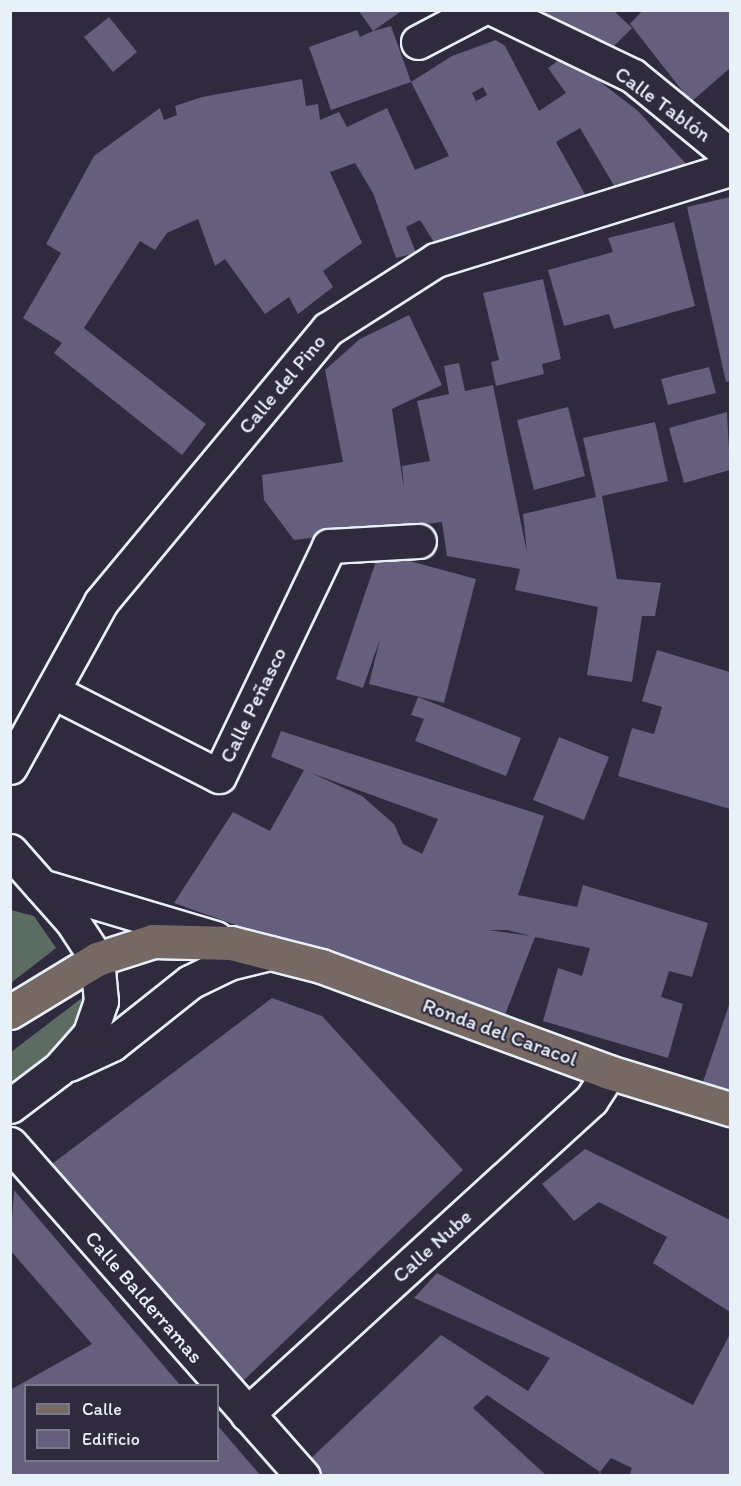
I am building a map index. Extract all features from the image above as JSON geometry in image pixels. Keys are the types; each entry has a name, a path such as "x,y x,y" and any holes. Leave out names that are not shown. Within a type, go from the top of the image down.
{"main road":[{"name":"Ronda del Caracol","path":"10,1012 97,959 153,941 231,943 321,966 609,1072 730,1109"}],"street":[{"path":"418,42 478,10"},
{"name":"Calle Tablón","path":"496,10 633,76 730,155"},
{"name":"Calle del Pino","path":"10,767 101,602 328,328 436,260 730,169"},
{"name":"Calle Peñasco","path":"52,691 219,776 329,546 419,541"},
{"path":"10,851 23,882 72,921 97,959 101,1000 89,1035 59,1069 10,1106"},
{"path":"23,882 231,943"},
{"path":"59,1069 112,1044 189,982 229,963 270,953"},
{"name":"Calle Nube","path":"247,1414 591,1100 609,1072"},
{"name":"Calle Balderramas","path":"10,1144 303,1476"}],"green space":[{"path":"11,910 34,916 56,948 11,983"},
{"path":"82,998 76,1026 58,1048 11,1084 11,1052"}],"building":[{"path":"358,10 403,10 373,31"},
{"path":"540,10 613,10 632,28 607,53"},
{"path":"643,10 730,10 730,68 691,102 630,24"},
{"path":"109,17 137,52 113,72 84,37"},
{"path":"391,26 411,82 331,110 309,47 357,30 360,37"},
{"path":"496,40 505,46 539,111 566,93 548,68 559,60 590,74 638,111 687,165 616,189 580,128 556,142 587,198 439,250 420,220 406,227 416,253 396,258 373,193 355,163 330,172 362,243 323,271 333,287 298,314 289,297 265,314 225,259 215,266 198,219 167,233 155,250 140,241 84,328 206,424 182,455 54,353 62,343 23,318 61,253 46,244 94,156 160,108 164,120 177,115 175,106 202,97 302,79 306,106 318,104 320,120 339,112 347,127 387,108 415,170 449,156 411,82 452,56","holes":["483,87 487,95 476,101 472,93"]},
{"path":"730,197 730,381 726,382 687,207"},
{"path":"674,222 695,306 614,329 609,314 564,326 548,270 613,252 608,238"},
{"path":"543,279 561,359 542,364 544,374 496,386 491,362 499,360 483,293"},
{"path":"409,315 442,385 392,409 404,489 402,466 430,461 417,401 449,394 444,366 459,363 465,391 493,385 527,553 523,514 596,497 583,438 655,422 668,481 602,496 617,579 661,583 655,616 642,616 632,682 587,675 598,607 515,590 520,569 447,556 442,522 294,540 264,500 262,475 343,462 325,370 360,339"},
{"path":"709,367 716,393 668,405 661,379"},
{"path":"568,407 585,476 534,490 517,420"},
{"path":"727,412 730,470 684,483 669,428"},
{"path":"391,556 476,579 444,703 369,684 380,639 363,688 336,679 377,558"},
{"path":"657,650 730,672 730,809 618,776 632,728 654,734 662,707 642,701"},
{"path":"418,697 521,738 506,776 415,741 424,719 411,715"},
{"path":"281,731 544,816 518,895 577,907 583,885 708,923 692,977 669,971 661,997 683,1004 668,1058 543,1021 558,968 582,976 590,948 535,937 503,1020 174,903 233,812 270,831 304,770 271,757","holes":["311,773 438,819 422,854 403,844 394,824 362,796","488,930 507,930 531,936"]},
{"path":"559,737 609,757 584,820 533,800"},
{"path":"272,998 322,1016 463,1170 241,1383 48,1167"},
{"path":"730,1002 730,1091 703,1082"},
{"path":"585,1149 730,1220 730,1312 653,1263 667,1237 599,1202 574,1221 542,1184"},
{"path":"14,1190 179,1384 24,1384 24,1462 219,1462 219,1427 261,1476 10,1476 10,1390 92,1344 10,1250"},
{"path":"437,1273 693,1405 730,1334 730,1476 629,1476 632,1468 611,1458 600,1472 487,1395 473,1408 547,1476 317,1476 306,1463 441,1335 528,1391 550,1358 414,1298"}]}
